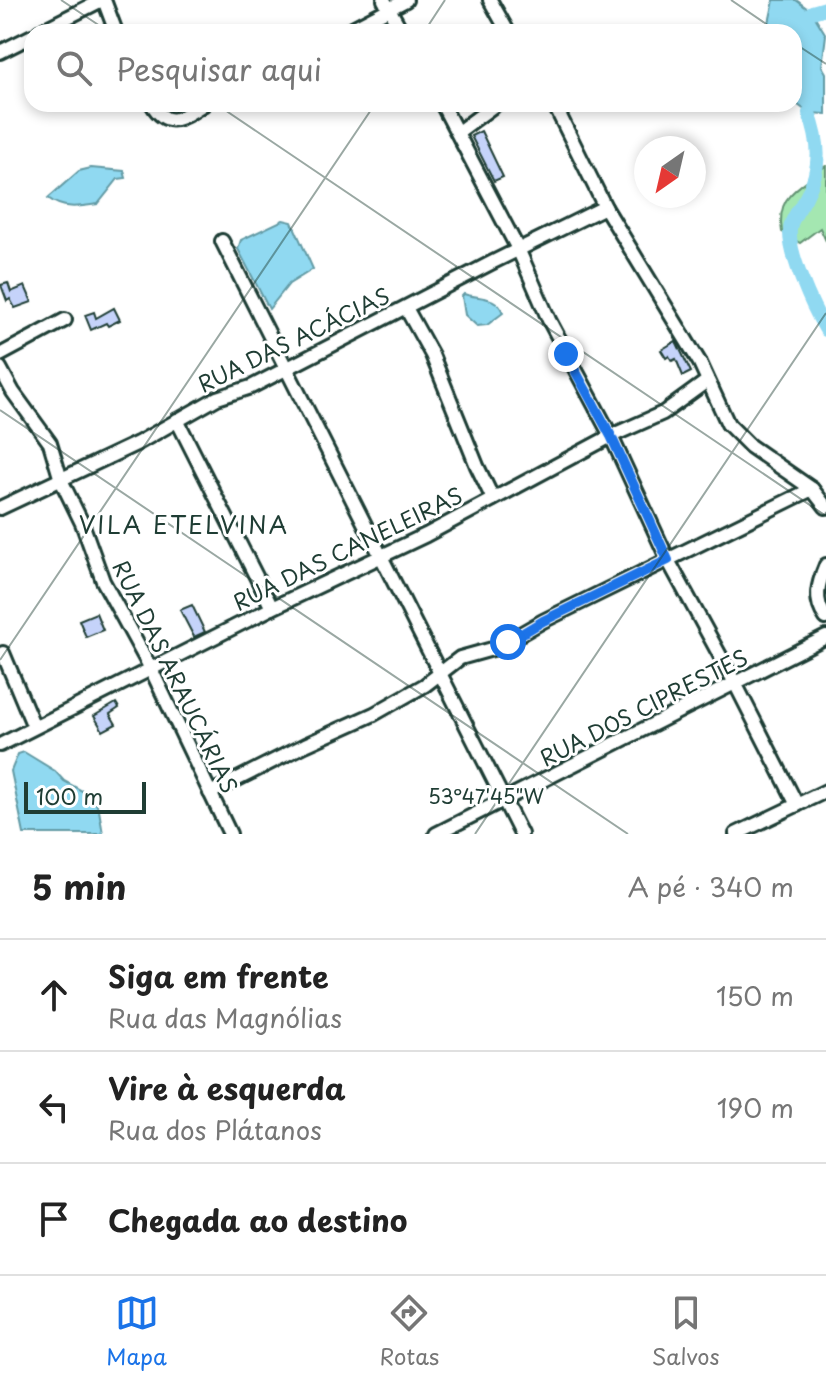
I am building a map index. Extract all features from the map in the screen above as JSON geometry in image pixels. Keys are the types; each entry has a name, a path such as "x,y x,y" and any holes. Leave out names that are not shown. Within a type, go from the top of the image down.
{"street":[{"path":"55,24 103,0 113,24"},
{"path":"357,24 387,5 406,0"},
{"path":"490,0 504,24"},
{"path":"387,5 398,24"},
{"path":"0,52 24,40"},
{"path":"158,112 162,118 178,120 191,112"},
{"path":"447,112 519,251 566,354 611,436 668,560 797,805"},
{"path":"458,132 485,112"},
{"path":"558,112 605,207 689,344 728,424 738,436 812,489 826,507"},
{"name":"RUA DAS ACÁCIAS","path":"0,508 138,443 217,398 251,387 605,207"},
{"path":"222,241 521,834"},
{"path":"406,308 432,355 493,499"},
{"path":"0,355 65,320"},
{"name":"RUA DAS ARAUCÁRIAS","path":"0,368 13,392 50,443 61,480 82,523 103,581 151,669 230,834"},
{"name":"RUA DAS CANELEIRAS","path":"0,745 493,499 611,436 663,413 707,381"},
{"path":"177,420 272,608"},
{"path":"210,793 374,714 460,658 496,648 812,489"},
{"path":"826,565 817,593 818,604 826,618"},
{"name":"RUA DOS CIPRESTES","path":"436,834 826,637"},
{"path":"3,653 34,727"},
{"path":"736,834 826,791"}],"green space":[{"path":"826,166 826,241 820,228 800,243 782,232 783,206 796,189"}],"water":[{"path":"774,0 796,0 812,12 826,35 822,66 826,73 826,114 809,113 802,108 802,24 769,24"},
{"path":"91,168 124,171 126,178 118,179 98,204 65,206 48,198 79,171"},
{"path":"283,220 292,222 313,269 289,284 269,309 238,249 241,240"},
{"path":"464,294 492,300 503,313 487,325 477,326 465,315"},
{"path":"24,752 55,771 64,781 93,797 99,810 103,834 24,834 11,771 18,754"}],"building":[{"path":"481,131 503,177 494,181 471,136"},
{"path":"8,283 11,292 25,286 32,302 15,308 10,299 7,301 1,285"},
{"path":"114,308 120,320 91,330 85,315 94,312 96,318"},
{"path":"676,341 691,372 683,376 676,359 666,358 661,350"},
{"path":"192,605 205,632 194,637 180,610"},
{"path":"96,613 103,630 86,637 79,620"},
{"path":"116,703 119,708 110,714 116,724 103,731 94,716"}],"waterway":[{"path":"812,12 826,8"},
{"path":"809,113 817,145 817,165 811,186 791,224 790,234 801,278 826,330"}],"district":[{"name":"VILA ETELVINA","path":"184,526"}],"route":[{"path":"508,642 543,621 668,560 611,436 566,354"}]}
